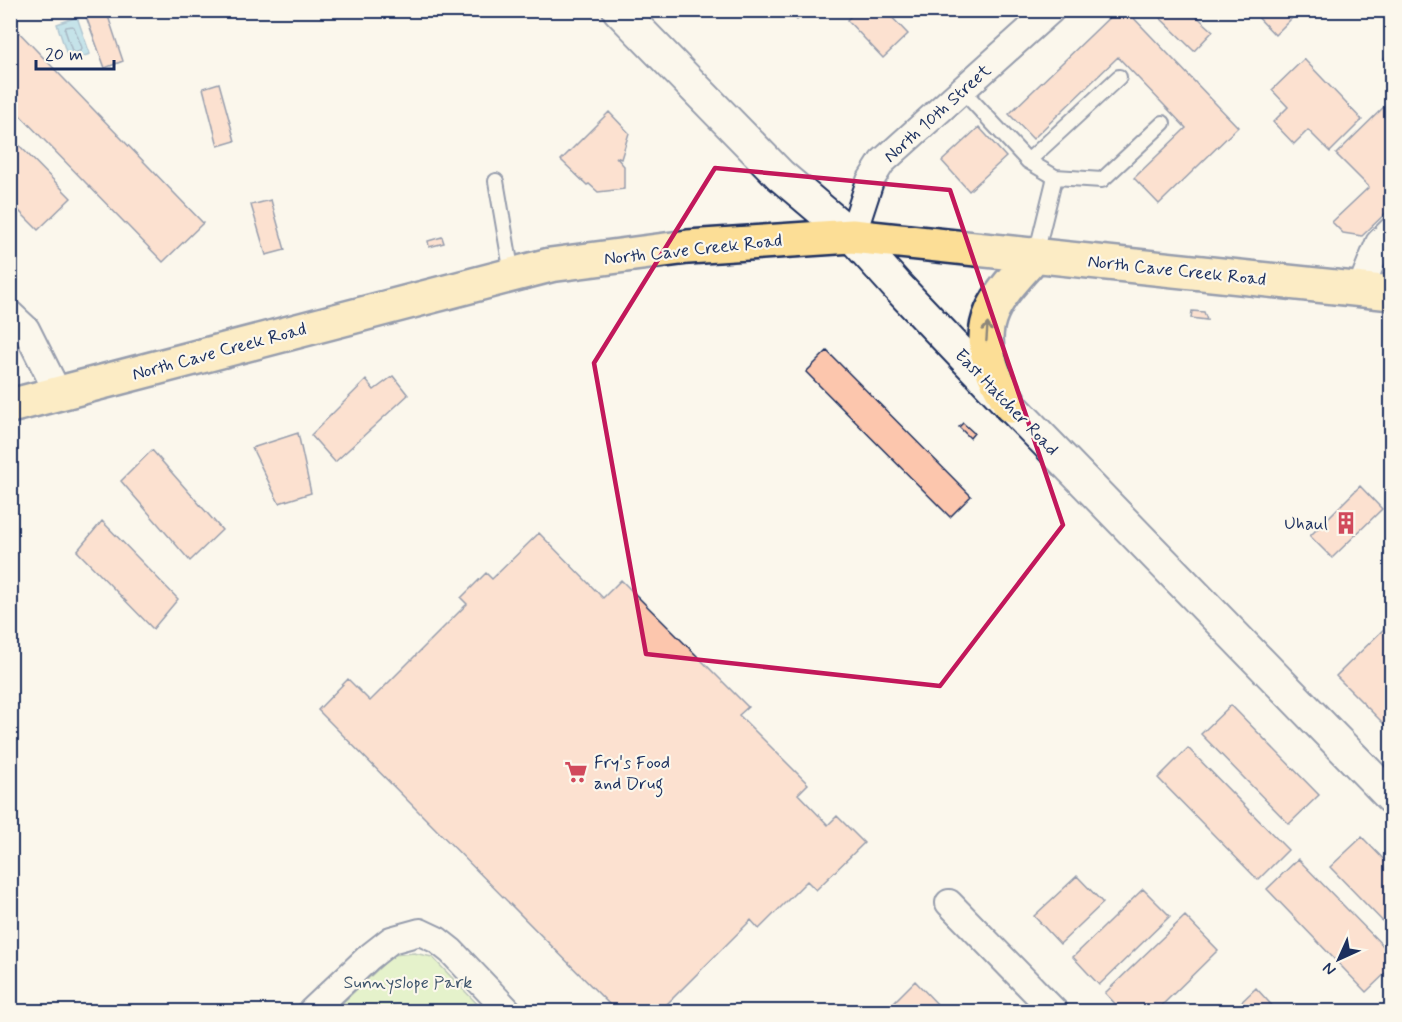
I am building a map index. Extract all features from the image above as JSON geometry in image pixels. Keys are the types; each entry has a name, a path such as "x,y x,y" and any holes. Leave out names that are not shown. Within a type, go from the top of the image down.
{"main road":[{"name":"North Cave Creek Road","path":"10,406 550,265 688,247 852,236 1392,292"},
{"path":"1011,406 992,368 985,337 988,318 997,300 1036,254"}],"street":[{"name":"East Hatcher Road","path":"619,10 780,175 852,236 1011,406 1388,786"},
{"name":"North 10th Street","path":"852,236 870,181 882,162 1051,10"},
{"path":"1360,290 1379,243 1392,230"},
{"path":"10,314 26,330 58,393"},
{"path":"949,903 1055,1011"},
{"path":"311,1011 368,958 391,940 420,932 437,940 451,951 509,1011"}],"lane":[{"path":"1028,161 1119,77"},
{"path":"962,90 1028,161 1055,177 1102,180 1163,123"},
{"path":"1036,254 1055,177"},
{"path":"496,181 512,274"}],"highlighted area":[{"path":"715,168 950,190 1063,525 940,686 646,654 594,363"}],"green space":[{"name":"Sunnyslope Park","path":"414,953 432,957 484,1011 333,1012 393,955"}],"water":[{"path":"77,17 90,54 69,61 57,24"}],"building":[{"path":"106,10 123,61 105,68 84,11"},
{"path":"788,10 807,10 797,20"},
{"path":"857,10 885,10 908,34 883,58 847,20"},
{"path":"1117,10 1126,10 1238,127 1159,204 1134,178 1186,128 1118,57 1033,139 1009,114"},
{"path":"1152,10 1199,10 1195,15 1213,31 1194,51"},
{"path":"1254,10 1297,10 1298,12 1275,35 1253,12"},
{"path":"10,23 203,223 163,262 10,105"},
{"path":"1392,51 1392,67 1384,59"},
{"path":"1304,59 1362,120 1330,152 1308,130 1294,144 1273,122 1288,107 1272,90"},
{"path":"219,83 235,141 218,146 203,88"},
{"path":"1392,99 1392,207 1362,236 1343,233 1332,222 1369,187 1336,154"},
{"path":"609,112 629,133 621,159 616,157 624,166 624,189 598,192 589,184 587,185 561,160"},
{"path":"979,127 1006,157 969,191 942,161"},
{"path":"10,136 71,198 38,230 10,202"},
{"path":"271,200 285,250 266,255 251,205"},
{"path":"442,237 444,243 429,247 428,241"},
{"path":"1192,311 1204,312 1207,320 1191,318"},
{"path":"827,351 971,496 950,517 806,372"},
{"path":"393,376 408,395 335,462 311,435 366,380 374,390"},
{"path":"963,423 974,433 970,438 959,427"},
{"path":"298,433 311,493 279,503 252,448"},
{"path":"152,450 222,530 190,561 121,481"},
{"name":"Uhaul","path":"1360,486 1382,509 1332,558 1310,536"},
{"path":"102,521 178,599 153,629 77,551"},
{"path":"539,533 603,598 621,580 748,707 739,715 808,784 798,794 828,825 837,816 864,843 816,890 807,881 759,929 751,920 659,1012 617,1012 318,710 348,679 370,701 467,604 461,598 486,573 492,579"},
{"path":"1392,621 1392,718 1385,725 1336,676"},
{"path":"1231,705 1319,795 1289,824 1201,734"},
{"path":"1188,748 1288,850 1258,880 1158,778"},
{"path":"1362,837 1392,868 1392,931 1330,867"},
{"path":"1298,859 1392,955 1392,967 1366,992 1267,889"},
{"path":"1077,876 1103,903 1060,944 1034,916"},
{"path":"1143,889 1170,916 1099,985 1073,957"},
{"path":"1185,916 1218,950 1155,1012 1123,1012 1105,993"},
{"path":"915,981 942,1009 940,1012 884,1012"},
{"path":"1256,988 1278,1012 1231,1012"}],"place":[{"name":"Uhaul","path":"1346,523"},
{"name":"Fry's Food and Drug","path":"576,772"}]}
